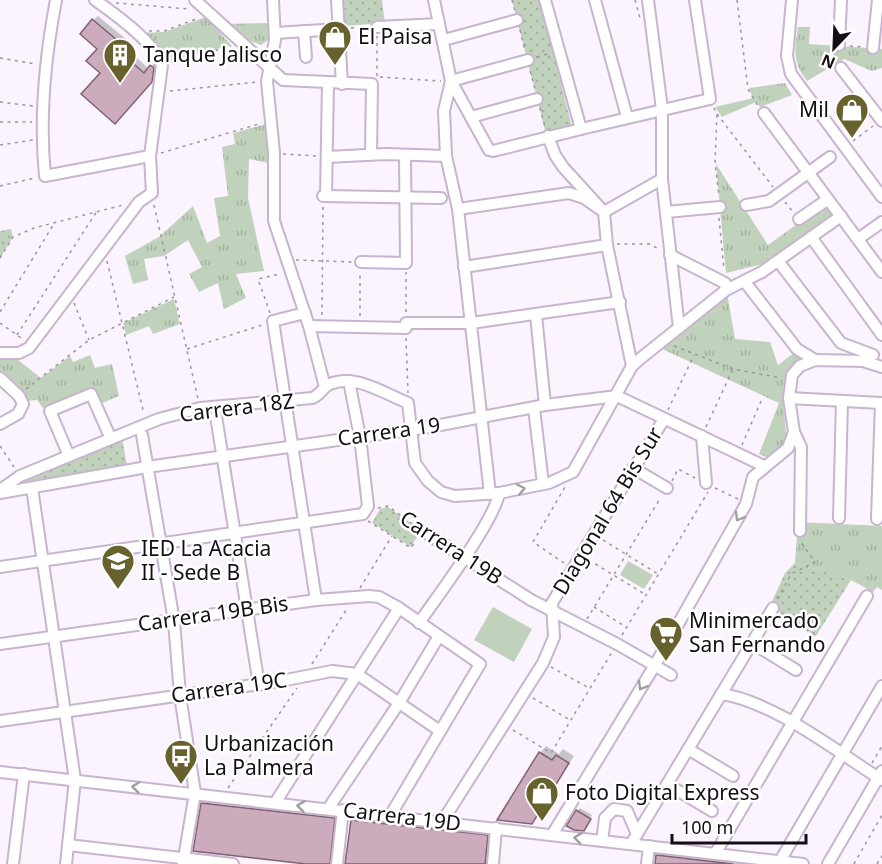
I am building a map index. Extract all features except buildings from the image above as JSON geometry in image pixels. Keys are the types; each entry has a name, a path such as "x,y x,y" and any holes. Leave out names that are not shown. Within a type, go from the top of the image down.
{"street":[{"path":"55,0 45,66 42,138 45,176 150,156"},
{"path":"195,0 207,8 241,44 269,69 289,82 342,84 375,81 371,154"},
{"path":"273,0 275,33 267,81 274,153 274,221 285,260 309,326 325,387"},
{"path":"337,0 342,84"},
{"path":"435,0 451,81 491,151 710,99 695,0"},
{"path":"545,0 585,128"},
{"path":"595,0 627,117"},
{"path":"648,0 662,109 662,179 679,328"},
{"path":"792,0 787,56 794,79 882,197"},
{"path":"839,45 841,0"},
{"path":"873,48 878,0"},
{"path":"0,352 22,352 32,345 69,291 104,246 139,202 152,193 150,156 162,65 159,58 134,30 96,1"},
{"path":"444,40 517,20"},
{"path":"378,27 439,24"},
{"path":"275,33 340,29"},
{"path":"304,31 306,57"},
{"path":"451,81 528,60"},
{"path":"841,68 882,121"},
{"path":"419,623 496,504 480,419 458,209 446,156 444,111 451,81"},
{"path":"328,83 325,196 441,198"},
{"path":"471,117 537,99"},
{"path":"764,113 882,272"},
{"path":"548,136 555,155 563,167 604,212 607,245 632,366"},
{"path":"327,157 371,154 446,156"},
{"path":"361,262 406,263 405,155"},
{"path":"746,205 764,203 830,157"},
{"path":"604,212 662,179"},
{"path":"458,209 569,193 584,198 604,212"},
{"path":"799,219 827,200"},
{"path":"666,212 720,207"},
{"path":"349,381 408,403 413,430 415,463 423,476 441,492 464,497 494,494 543,484 573,472 632,366 726,287 745,282 841,216"},
{"path":"858,239 882,222"},
{"path":"811,237 882,335"},
{"path":"464,267 607,245"},
{"path":"670,255 726,287"},
{"path":"778,261 841,343 878,352"},
{"path":"745,282 797,349 815,360"},
{"path":"309,326 471,323 620,302"},
{"path":"305,314 273,321 290,446 316,600"},
{"path":"536,315 543,484"},
{"path":"863,361 878,352"},
{"path":"800,531 801,447 794,432 789,398 790,381 800,366 815,360 863,361 882,367"},
{"path":"0,378 19,396 22,407 18,414 0,424"},
{"path":"0,567 362,514 368,506 360,437 349,381"},
{"name":"Carrera 18Z","path":"0,492 20,476 146,423 200,408 318,396 325,387 349,381"},
{"path":"69,456 50,411 91,394 111,439"},
{"path":"617,396 764,466"},
{"name":"Carrera 19","path":"0,492 147,467 413,430 539,407 617,396"},
{"path":"789,398 881,403 877,519"},
{"path":"839,518 842,401"},
{"path":"216,416 249,609 259,685"},
{"name":"Diagonal 64 Bis Sur","path":"442,822 543,663 554,637 550,611 552,603 664,419"},
{"path":"552,835 655,665 746,504 753,477 788,448 794,432"},
{"path":"142,435 174,621 180,695 195,793 184,861"},
{"path":"702,436 709,485"},
{"path":"633,468 667,488"},
{"path":"32,488 45,561 75,780 66,864"},
{"name":"Carrera 19B","path":"422,531 550,611 617,644 670,675"},
{"name":"Carrera 19B Bis","path":"0,644 316,600 374,596 399,608 480,664 440,731"},
{"path":"715,854 867,596"},
{"path":"275,802 399,608"},
{"path":"634,839 773,608"},
{"path":"328,809 399,703 439,636"},
{"path":"752,643 796,670"},
{"name":"Carrera 19C","path":"0,721 65,710 259,685 332,671 357,674"},
{"path":"357,674 440,731 390,816"},
{"path":"721,694 739,697 791,723 867,771 881,776 828,864"},
{"path":"780,861 841,755 880,694"},
{"path":"688,749 733,776"},
{"name":"Carrera 19D","path":"0,772 552,835 602,840 634,839 649,846 803,864"},
{"path":"13,864 24,774"},
{"path":"667,784 712,811"},
{"path":"602,840 605,818 614,809 627,811 634,839"},
{"path":"337,864 343,810"},
{"path":"493,864 496,828"},
{"path":"68,845 184,861 233,864"},
{"path":"647,864 649,846"}],"path":[{"path":"737,0 749,94 764,113"},
{"path":"96,1 207,8"},
{"path":"134,30 164,30 207,8"},
{"path":"340,29 378,27 375,81 451,81"},
{"path":"162,65 241,44"},
{"path":"839,45 873,48"},
{"path":"528,60 559,50"},
{"path":"0,58 45,66"},
{"path":"160,92 267,81"},
{"path":"710,99 717,114 799,219"},
{"path":"0,102 43,107"},
{"path":"717,114 715,163 726,287"},
{"path":"150,156 272,120"},
{"path":"0,122 43,121"},
{"path":"844,147 882,121"},
{"path":"0,146 42,138"},
{"path":"274,153 327,157"},
{"path":"0,186 45,176"},
{"path":"152,193 159,234 200,408"},
{"path":"322,325 325,196"},
{"path":"0,258 13,237 56,221 139,202"},
{"path":"17,335 98,210"},
{"path":"0,312 56,221"},
{"path":"607,245 632,242 649,244 670,255"},
{"path":"104,246 146,423"},
{"path":"285,260 361,262 359,326"},
{"path":"406,263 408,403"},
{"path":"186,349 273,321 258,279 289,272"},
{"path":"69,291 89,340"},
{"path":"19,396 89,340 175,297"},
{"path":"0,323 32,345"},
{"path":"661,341 733,369 790,381"},
{"name":"Diagonal 64 Bis Sur","path":"664,419 694,355"},
{"path":"702,436 733,369"},
{"path":"738,454 762,399"},
{"path":"0,446 20,476"},
{"path":"582,627 678,470"},
{"path":"572,569 533,542 573,472"},
{"path":"504,724 551,753 709,485"},
{"name":"Carrera 19B","path":"362,514 388,506 422,531"},
{"path":"362,514 411,548 422,531"},
{"path":"800,531 800,544 815,562 792,574 773,608 816,636"},
{"path":"593,534 658,574"},
{"path":"580,555 646,595"},
{"path":"594,607 627,627"},
{"path":"543,663 590,689"},
{"path":"524,693 571,720"},
{"path":"867,771 882,746"},
{"path":"854,864 882,815"},
{"path":"877,864 882,856"}],"green space":[{"path":"341,0 382,0 385,23 343,26"},
{"path":"512,0 540,0 572,127 546,134"},
{"path":"206,17 231,45 170,63 138,33 164,32"},
{"path":"270,23 270,39 261,45 243,38 226,24"},
{"path":"798,27 810,27 809,44 882,49 882,68 872,71 844,59 807,81 799,68 796,56"},
{"path":"785,83 792,95 760,107 756,102 722,117 715,107 753,98 749,88"},
{"path":"270,123 268,163 249,159 248,198 264,271 236,274 246,298 224,309 218,283 199,292 189,274 202,267 188,240 164,256 144,259 148,280 133,284 125,256 159,237 193,206 207,243 220,236 214,198 228,196 222,147 235,144 233,133"},
{"path":"716,164 768,245 825,204 832,215 763,264 726,273"},
{"path":"11,229 13,237 0,258 0,231"},
{"path":"727,293 735,339 770,342 778,365 794,353 804,357 787,375 784,384 786,441 768,458 759,454 779,403 662,349"},
{"path":"174,299 180,324 153,334 149,326 126,335 123,323"},
{"path":"90,355 95,368 112,364 119,396 100,404 92,387 43,408 37,400 27,401 0,375 0,359 18,360 41,378 70,356 73,362"},
{"path":"122,438 127,466 10,485"},
{"path":"388,507 421,530 411,547 372,523 380,509"},
{"path":"798,522 882,526 882,590 877,587 873,592 851,580 795,563"},
{"path":"628,561 653,575 644,589 620,575"},
{"path":"795,563 851,580 816,636 770,606 785,573"},
{"path":"493,607 532,629 514,662 474,640"}],"place":[{"name":"El Paisa","path":"335,66"},
{"name":"Tanque Jalisco","path":"120,84"},
{"name":"Mil","path":"852,139"},
{"name":"IED La Acacia II - Sede B","path":"118,590"},
{"name":"Minimercado San Fernando","path":"666,662"},
{"name":"Urbanización La Palmera","path":"181,785"},
{"name":"Foto Digital Express","path":"542,822"}]}
